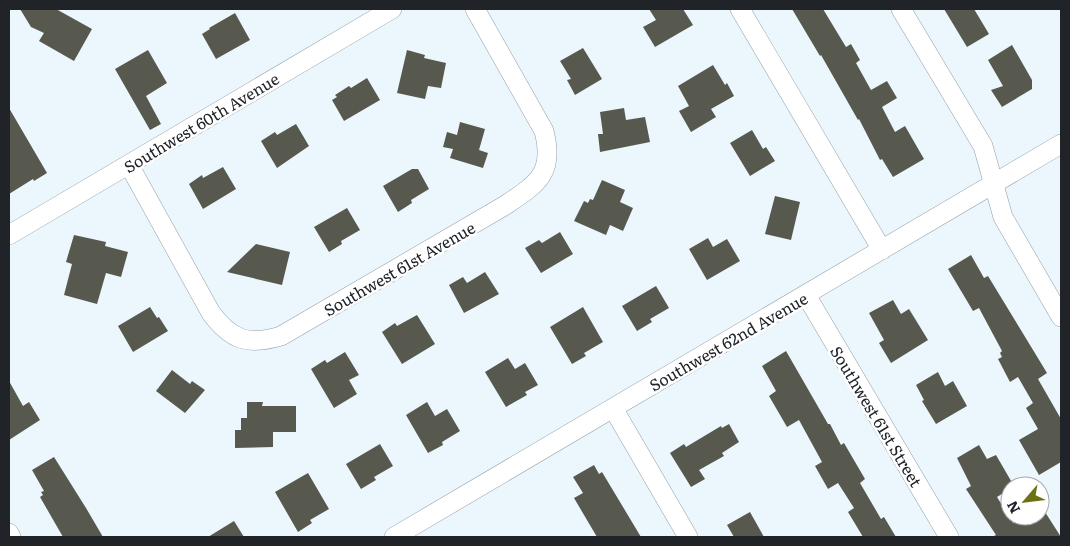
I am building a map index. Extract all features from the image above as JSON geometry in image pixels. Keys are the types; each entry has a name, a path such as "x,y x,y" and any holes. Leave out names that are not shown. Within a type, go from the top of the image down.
{"street":[{"name":"Southwest 61st Avenue","path":"129,165 211,313 225,330 241,339 267,340 293,330 504,206 531,187 545,170 547,147 544,131 474,9"},
{"path":"740,9 882,250"},
{"path":"901,9 983,146 1003,216 1061,317"},
{"name":"Southwest 60th Avenue","path":"9,235 129,165 383,11"},
{"name":"Southwest 62nd Avenue","path":"394,537 1061,144"},
{"name":"Southwest 61st Street","path":"806,295 949,537"},
{"path":"612,408 688,537"}],"building":[{"path":"20,9 56,9 92,29 74,61 39,41 44,33 31,27"},
{"path":"649,9 683,9 693,25 655,47 643,27 656,20"},
{"path":"792,9 823,9 846,47 851,44 860,60 856,63 871,90 887,81 897,98 882,107 895,132 905,126 924,159 893,177 882,159 880,160 859,119"},
{"path":"944,9 974,9 989,34 967,47"},
{"path":"235,13 250,40 216,59 202,34"},
{"path":"1012,45 1032,80 1032,89 1002,107 991,90 1003,86 988,60"},
{"path":"583,48 602,79 575,95 567,80 571,79 560,61"},
{"path":"148,50 167,83 146,96 161,124 150,130 115,69"},
{"path":"407,50 425,55 424,58 446,63 441,88 428,86 425,99 397,93"},
{"path":"713,65 734,96 711,109 716,117 691,132 679,111 689,106 678,86"},
{"path":"367,78 380,100 344,121 332,100 337,97 335,95 349,86 351,88"},
{"path":"9,108 47,173 34,181 33,179 9,194"},
{"path":"624,108 626,120 645,117 650,142 600,152 598,134 603,134 600,112"},
{"path":"460,122 485,129 479,150 488,153 483,168 450,158 453,149 443,147 447,132 457,135"},
{"path":"296,124 309,146 277,168 261,141 275,132 277,135"},
{"path":"752,130 763,149 766,147 775,161 750,176 730,143"},
{"path":"223,167 236,189 203,209 189,184 202,175 203,178"},
{"path":"412,169 418,169 429,189 411,200 412,203 398,212 383,186"},
{"path":"602,180 625,190 620,202 633,208 623,231 610,225 606,235 574,221 584,201 588,203 590,199 593,200"},
{"path":"775,196 800,202 791,240 765,234"},
{"path":"347,208 360,230 341,241 342,244 329,252 314,227"},
{"path":"560,232 573,254 541,273 525,248 539,240 542,243"},
{"path":"74,235 106,242 105,246 128,252 121,277 106,273 97,304 64,295 72,264 66,262"},
{"path":"708,238 713,247 727,239 740,261 707,280 689,249"},
{"path":"256,244 290,252 282,285 227,272"},
{"path":"971,255 984,278 988,276 1047,373 1038,379 1061,419 1061,462 1039,475 1019,440 1038,429 1026,408 1033,403 1018,377 1010,382 998,359 1002,357 1000,353 1002,351 979,308 973,311 948,269"},
{"path":"485,272 499,294 464,313 449,285 463,277 467,283"},
{"path":"656,286 669,308 650,319 652,322 637,331 622,306"},
{"path":"893,300 901,314 909,309 928,340 891,363 879,343 884,340 869,313"},
{"path":"150,307 168,331 133,352 118,326"},
{"path":"583,307 603,342 584,353 586,356 572,364 550,327"},
{"path":"417,315 435,344 402,364 382,332 395,323 397,326"},
{"path":"786,351 828,424 830,424 841,445 844,443 865,479 860,483 881,519 884,517 896,537 863,537 848,512 854,508 838,483 828,489 815,466 822,462 799,420 787,427 769,396 776,391 762,366"},
{"path":"345,352 359,375 349,380 357,394 334,408 311,369 325,360 327,363"},
{"path":"508,358 515,369 525,363 538,385 525,392 527,395 506,407 485,372"},
{"path":"172,370 190,384 192,381 205,390 185,413 156,391"},
{"path":"938,372 945,386 953,381 967,406 936,424 922,401 924,400 916,385"},
{"path":"9,381 23,406 29,402 40,420 9,440"},
{"path":"247,402 263,402 262,406 296,406 296,432 273,432 273,447 235,448 235,430 241,430 241,418 247,418"},
{"path":"427,402 435,416 447,409 460,431 442,442 443,445 428,453 406,415"},
{"path":"729,424 739,442 722,453 724,456 699,470 705,479 691,487 670,453 684,444 686,447 721,426 722,428"},
{"path":"380,444 393,466 374,477 376,480 361,489 346,464"},
{"path":"979,445 987,459 996,455 1008,476 1000,476 1000,495 997,497 1000,502 1000,526 1050,526 1050,520 1061,537 992,537 996,535 966,489 971,486 957,458"},
{"path":"54,457 103,537 63,537 40,497 43,495 41,492 44,491 32,470"},
{"path":"594,465 599,474 602,472 641,537 597,537 574,498 583,493 573,477"},
{"path":"308,473 329,509 310,520 312,523 298,532 275,492"},
{"path":"750,512 764,537 734,537 727,525"},
{"path":"234,521 244,537 208,537"}]}
